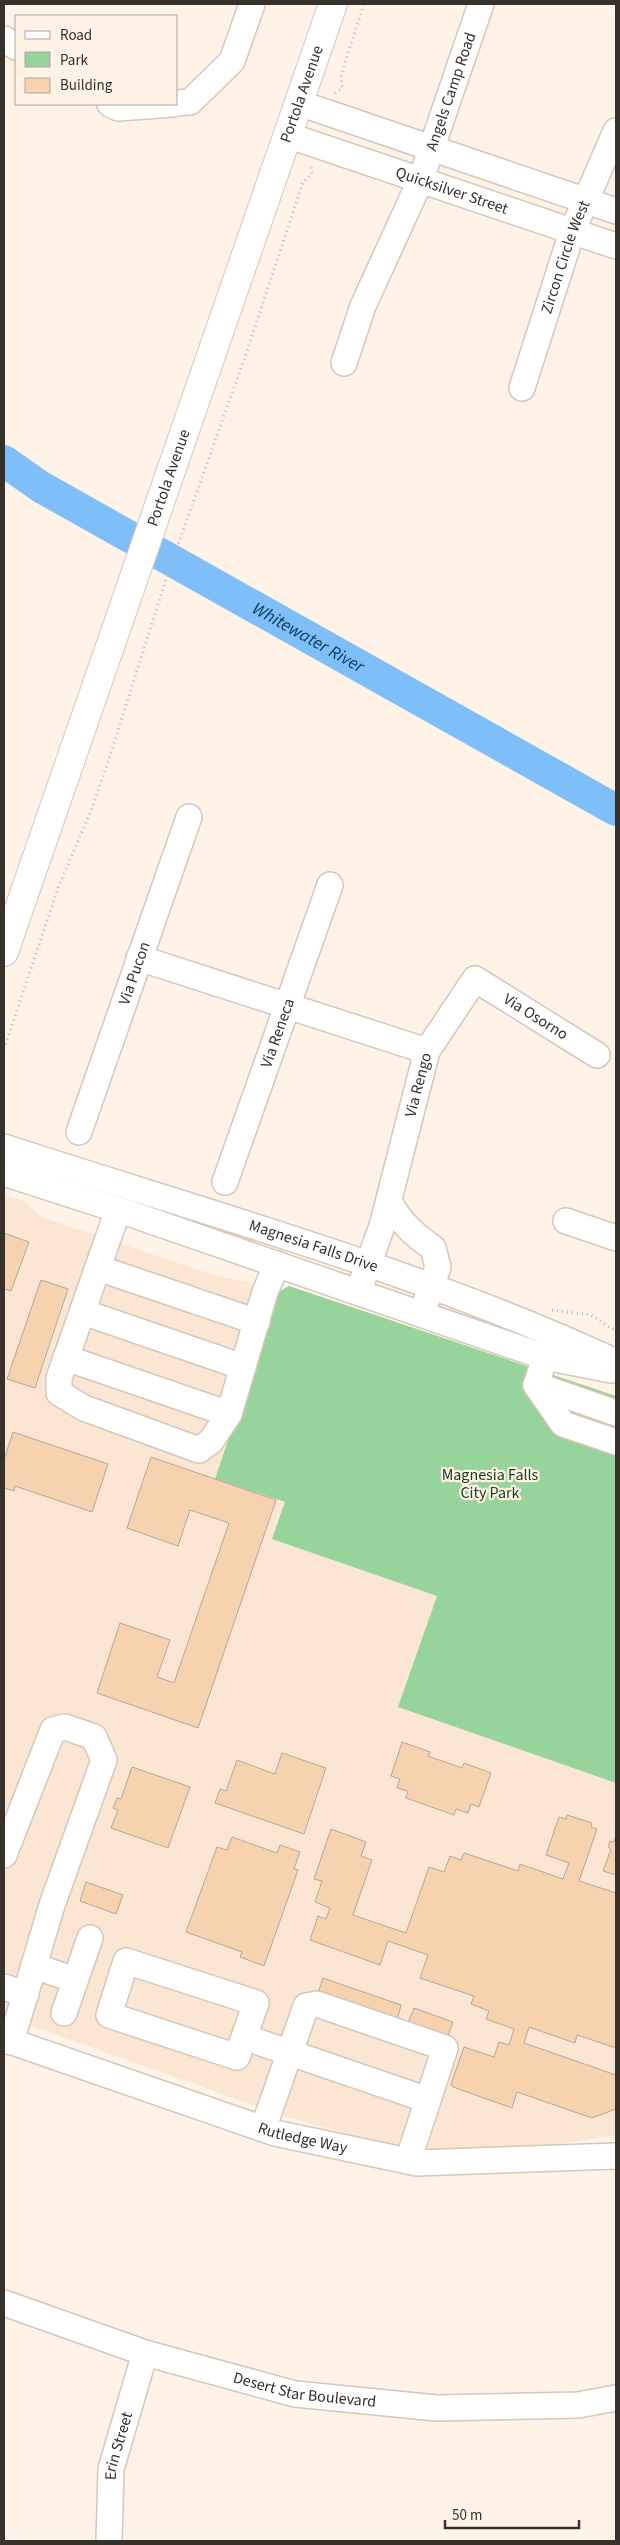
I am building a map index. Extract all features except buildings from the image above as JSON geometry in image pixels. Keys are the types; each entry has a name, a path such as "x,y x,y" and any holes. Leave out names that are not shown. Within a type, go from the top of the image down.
{"main road":[{"name":"Portola Avenue","path":"4,952 92,693 333,4"}],"street":[{"path":"178,104 190,102 232,61 252,4"},
{"name":"Angels Camp Road","path":"344,363 362,306 421,179 481,4"},
{"path":"4,39 15,46"},
{"name":"Quicksilver Street","path":"298,102 616,211"},
{"path":"112,105 118,108 160,105"},
{"name":"Zircon Circle West","path":"522,388 572,232 616,131"},
{"name":"Quicksilver Street","path":"287,135 616,246"},
{"name":"Via Pucon","path":"79,1132 189,816"},
{"name":"Via Reneca","path":"224,1182 330,885"},
{"path":"139,958 427,1050"},
{"name":"Via Rengo","path":"359,1293 389,1201 427,1050 475,979"},
{"name":"Via Osorno","path":"475,979 597,1055"},
{"name":"Magnesia Falls Drive","path":"4,1147 432,1287 553,1333 616,1362"},
{"name":"Magnesia Falls Drive","path":"4,1173 277,1264 545,1357 616,1372"},
{"path":"389,1201 398,1217 415,1235 433,1248 438,1267 422,1315"},
{"path":"118,1210 59,1378 59,1393 84,1408 199,1450 211,1441 228,1414 256,1322 277,1264"},
{"path":"566,1221 616,1238"},
{"path":"98,1268 256,1322"},
{"path":"83,1312 243,1367"},
{"path":"536,1384 553,1333"},
{"path":"66,1358 228,1414"},
{"path":"536,1384 616,1413"},
{"path":"536,1384 563,1424 616,1442"},
{"path":"4,1855 53,1730 65,1727 94,1737 104,1760 52,1905 34,1966 15,1990 8,2040"},
{"path":"64,2013 90,1938"},
{"path":"126,1961 256,2003 244,2037 236,2058 108,2015 126,1961"},
{"path":"34,1966 75,1980"},
{"path":"263,2129 306,2006 317,2004 445,2048 408,2161"},
{"path":"244,2037 428,2100"},
{"name":"Rutledge Way","path":"8,2040 263,2129 417,2163 616,2156"},
{"name":"Desert Star Boulevard","path":"4,2303 145,2353 295,2394 428,2407 578,2405 616,2398"},
{"name":"Erin Street","path":"109,2541 111,2469 145,2353"}],"path":[{"path":"327,112 333,93 342,88 341,75 364,4"},
{"path":"4,1049 58,888 92,808 107,765 168,570 246,354 303,182 312,174 309,167 317,144"}],"shaded area":[{"path":"4,1195 24,1201 41,1217 217,1276 247,1282 278,1292 215,1479 285,1502 273,1539 437,1596 399,1707 616,1783 616,2135 574,2142 476,2151 394,2147 287,2117 4,2016"}],"green space":[{"name":"Magnesia Falls City Park","path":"289,1286 616,1396 616,1783 398,1707 437,1596 272,1539 285,1502 215,1479 278,1292"}],"waterway":[{"name":"Whitewater River","path":"4,461 41,487 616,810"}]}
